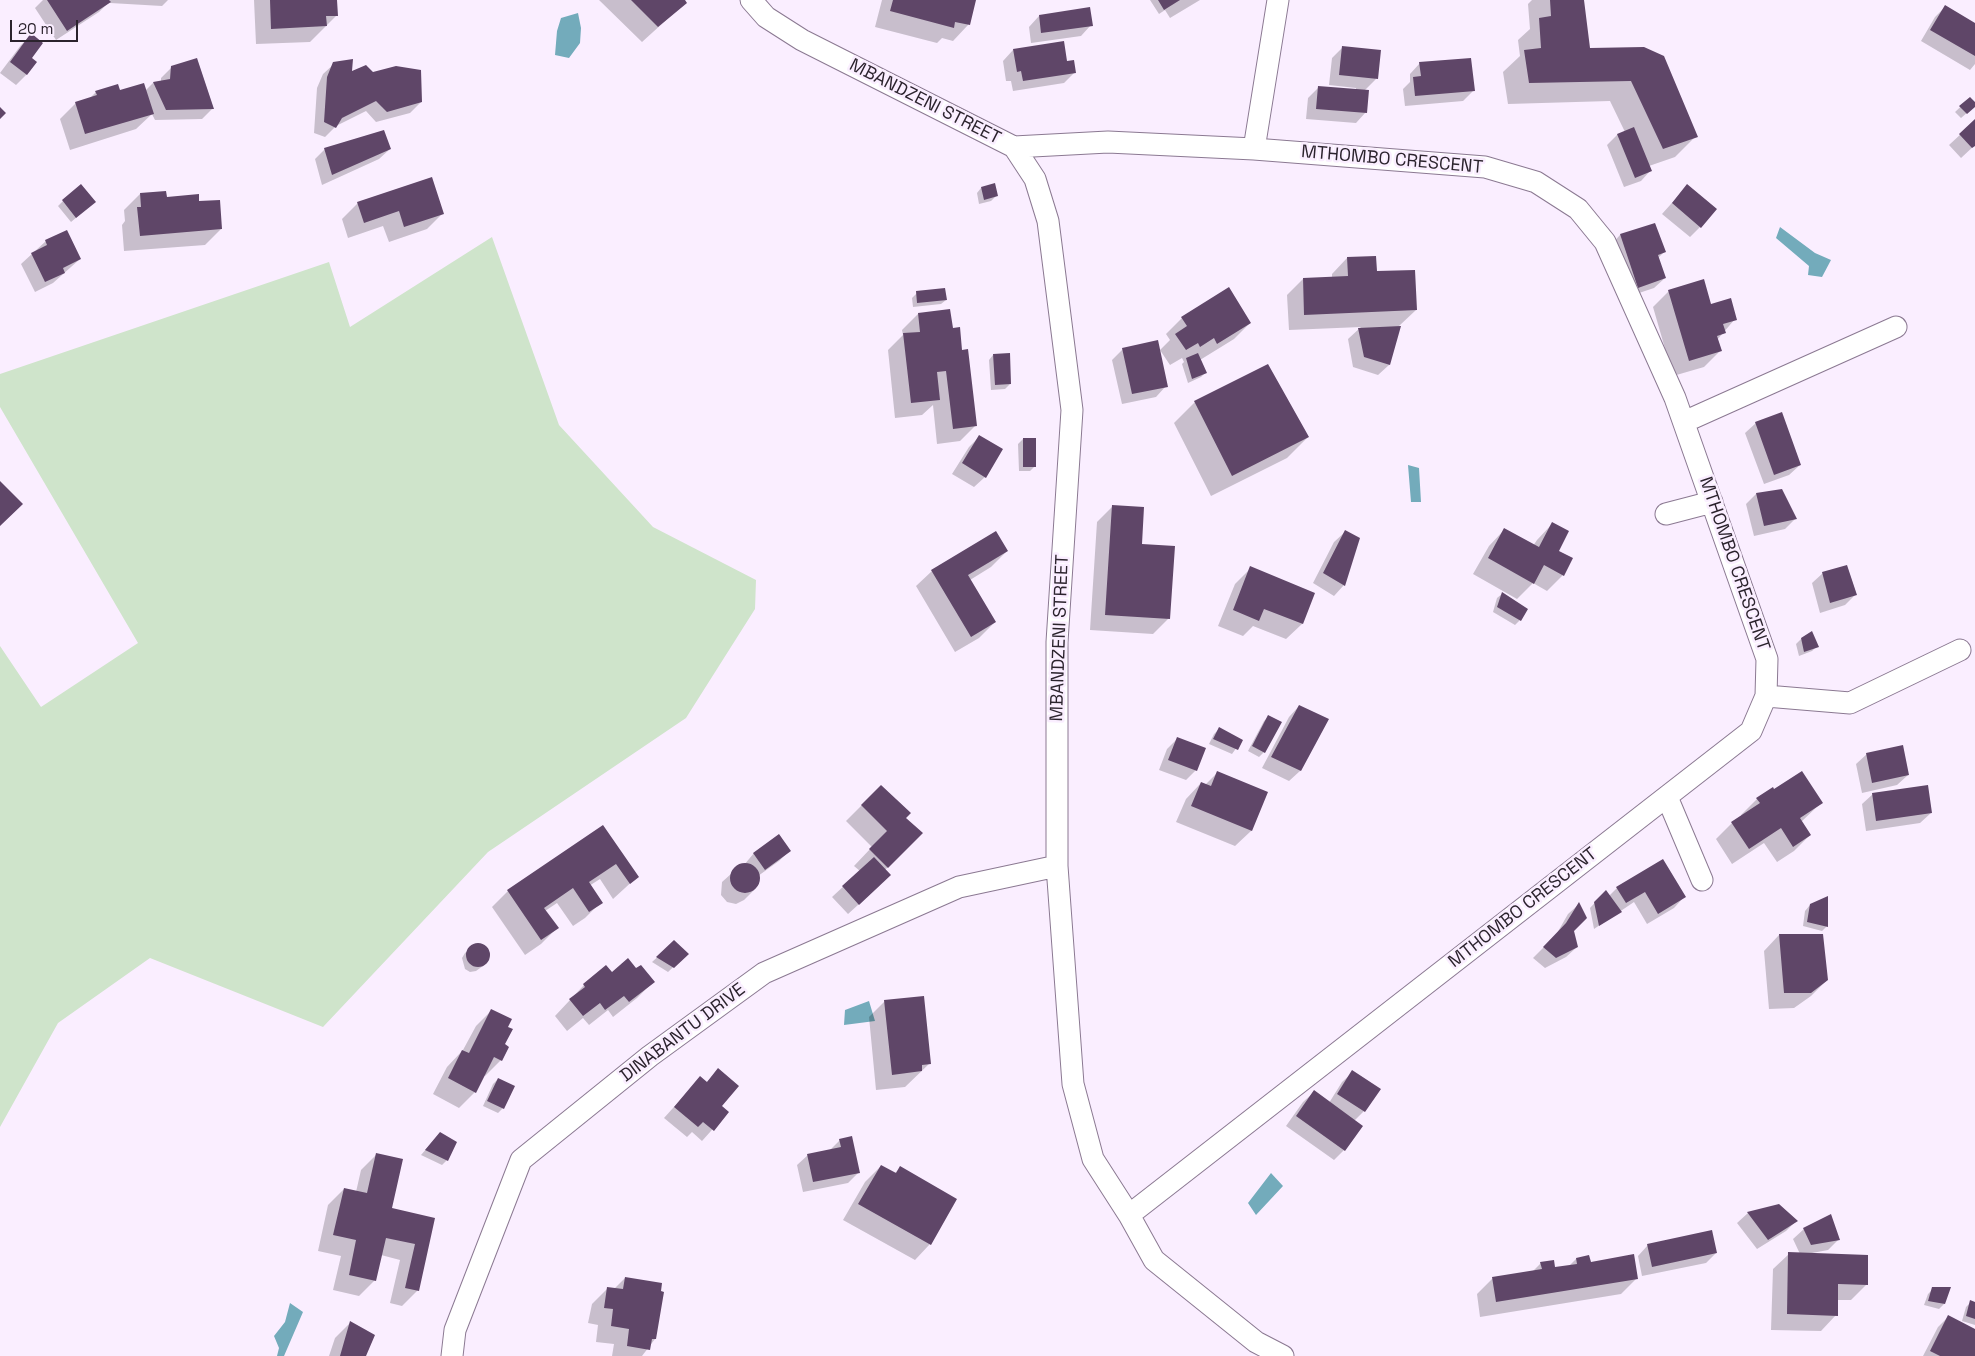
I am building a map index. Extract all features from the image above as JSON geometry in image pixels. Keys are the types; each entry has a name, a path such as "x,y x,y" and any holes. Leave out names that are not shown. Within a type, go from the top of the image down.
{"street":[{"name":"MBANDZENI STREET","path":"751,0 766,18 802,40 1014,147 1035,180 1048,221 1072,410 1057,642 1057,866 1073,1084 1093,1159 1154,1260 1256,1342 1283,1356"},
{"path":"1254,149 1278,0"},
{"name":"MTHOMBO CRESCENT","path":"1014,147 1108,142 1254,149 1485,166 1536,182 1578,209 1605,242 1676,398 1767,659 1766,696 1751,731 1129,1216"},
{"path":"1684,422 1896,327"},
{"path":"1666,514 1712,502"},
{"path":"1766,696 1850,703 1960,650"},
{"path":"1666,797 1702,880"},
{"name":"DINABANTU DRIVE","path":"452,1356 455,1330 520,1160 650,1056 764,973 959,887 1057,866"}],"green space":[{"path":"492,237 559,425 653,527 756,580 755,609 686,718 488,852 323,1027 150,958 58,1023 0,1127 0,646 41,707 138,643 0,407 0,374 329,262 350,327"}],"water":[{"path":"578,13 581,28 580,43 569,58 555,55 557,31 561,18"},
{"path":"1780,227 1815,253 1831,260 1822,277 1808,275 1809,266 1776,238"},
{"path":"1408,465 1419,468 1421,502 1411,502"},
{"path":"869,1001 875,1021 844,1025 845,1010"},
{"path":"1271,1173 1283,1186 1256,1215 1248,1203"},
{"path":"290,1303 303,1312 284,1356 277,1356 279,1348 274,1336 285,1322"}],"building":[{"path":"47,0 109,0 111,2 67,31"},
{"path":"270,0 337,0 338,16 326,16 327,26 271,29"},
{"path":"631,0 685,0 687,3 658,27"},
{"path":"893,0 976,0 970,25 955,22 954,28 890,11"},
{"path":"1158,0 1180,0 1164,10"},
{"path":"1550,0 1584,0 1590,48 1644,47 1664,56 1698,137 1663,149 1631,81 1529,83 1524,50 1541,48 1539,18 1551,16"},
{"path":"1945,5 1975,23 1975,56 1930,30"},
{"path":"1090,7 1093,26 1041,33 1039,15"},
{"path":"31,33 43,43 32,58 37,62 27,75 10,62"},
{"path":"1064,41 1067,61 1074,60 1076,73 1023,81 1021,71 1017,72 1013,49"},
{"path":"1342,46 1381,50 1378,79 1339,75"},
{"path":"197,58 214,109 166,110 153,82 170,79 171,66"},
{"path":"1471,58 1475,91 1415,96 1413,77 1421,76 1419,62"},
{"path":"353,59 352,71 366,65 373,72 396,66 421,70 422,102 387,112 376,101 342,118 336,128 324,122 327,77 333,62"},
{"path":"144,83 154,114 85,134 75,102 97,95 95,91 118,84 120,90"},
{"path":"1318,86 1369,90 1367,113 1316,109"},
{"path":"1970,97 1975,102 1975,107 1967,114 1959,106"},
{"path":"0,107 6,113 0,119"},
{"path":"1975,119 1975,146 1972,148 1959,134"},
{"path":"1634,127 1652,171 1635,178 1617,134"},
{"path":"384,130 391,149 332,175 324,148"},
{"path":"432,177 444,214 404,227 399,211 364,223 357,202"},
{"path":"995,183 998,196 984,200 981,187"},
{"path":"81,184 96,202 76,218 62,200"},
{"path":"1687,184 1717,209 1701,228 1672,203"},
{"path":"166,191 167,197 199,194 199,201 220,200 222,229 140,236 137,207 141,207 140,193"},
{"path":"1655,223 1666,252 1658,255 1666,278 1638,288 1620,234"},
{"path":"67,230 81,259 63,268 65,273 45,282 31,253 47,245 45,240"},
{"path":"1376,256 1377,271 1415,270 1417,310 1304,315 1303,278 1348,276 1347,257"},
{"path":"1704,279 1711,304 1731,298 1737,320 1723,324 1726,333 1717,336 1722,351 1689,361 1668,290"},
{"path":"1229,287 1251,323 1217,344 1214,338 1200,347 1198,343 1186,350 1175,334 1187,326 1181,317"},
{"path":"945,288 947,300 917,303 916,291"},
{"path":"950,309 953,328 960,327 962,350 968,349 977,426 953,429 946,371 937,372 940,400 911,403 903,333 920,332 918,313"},
{"path":"1401,326 1390,365 1364,357 1358,328"},
{"path":"1158,340 1168,387 1132,394 1122,348"},
{"path":"1010,353 1011,384 995,385 993,354"},
{"path":"1198,353 1207,373 1192,379 1186,358"},
{"path":"1268,364 1309,437 1232,476 1194,401"},
{"path":"1782,412 1801,465 1774,475 1755,422"},
{"path":"979,435 1003,449 986,478 962,463"},
{"path":"1023,438 1036,438 1036,467 1023,467"},
{"path":"0,481 23,504 0,526"},
{"path":"1782,489 1797,519 1764,526 1756,493"},
{"path":"1112,505 1144,507 1142,544 1175,546 1170,619 1105,615"},
{"path":"1552,522 1569,531 1559,551 1573,558 1564,576 1544,565 1534,584 1488,558 1504,528 1539,547"},
{"path":"1345,530 1360,538 1345,586 1323,573"},
{"path":"996,531 1008,551 968,575 996,622 971,637 931,570"},
{"path":"1847,565 1857,595 1830,603 1822,572"},
{"path":"1250,566 1315,593 1303,624 1264,609 1259,621 1233,610"},
{"path":"1502,592 1528,609 1521,621 1497,607"},
{"path":"1812,631 1819,647 1804,652 1801,638"},
{"path":"1299,705 1329,719 1301,771 1271,757"},
{"path":"1268,715 1282,722 1265,753 1252,746"},
{"path":"1219,727 1243,740 1238,750 1213,739"},
{"path":"1177,737 1206,748 1197,771 1168,760"},
{"path":"1903,745 1909,775 1872,783 1866,753"},
{"path":"1217,771 1268,792 1252,831 1191,806 1201,782 1211,786"},
{"path":"1802,771 1823,803 1800,818 1811,835 1793,847 1781,828 1749,849 1731,822 1760,803 1756,798"},
{"path":"881,785 911,813 906,818 923,833 888,868 869,849 887,831 861,805"},
{"path":"1928,785 1932,813 1876,821 1872,793"},
{"path":"603,825 639,877 630,884 616,864 589,882 603,903 589,912 573,888 544,908 559,928 541,940 507,890"},
{"path":"779,834 791,851 765,870 753,853"},
{"path":"874,857 891,875 859,905 842,886"},
{"path":"1663,859 1686,897 1658,914 1645,892 1626,903 1616,887"},
{"path":"745,863 756,867 760,878 756,889 745,893 734,889 730,878 734,867"},
{"path":"1606,890 1622,912 1599,926 1594,902"},
{"path":"1828,896 1828,927 1807,922 1810,904"},
{"path":"1579,902 1587,918 1574,931 1578,947 1556,958 1543,947 1566,923"},
{"path":"1779,934 1823,934 1828,980 1811,993 1784,993"},
{"path":"674,940 689,954 674,968 656,957"},
{"path":"478,943 487,946 490,955 487,964 478,967 469,964 466,955 469,946"},
{"path":"628,958 636,968 641,965 655,982 629,1002 624,996 605,1010 600,1003 583,1016 569,999 585,987 583,984 606,965 612,972"},
{"path":"924,996 931,1064 922,1065 922,1071 892,1075 884,1000"},
{"path":"491,1009 512,1019 508,1027 513,1029 505,1044 509,1047 502,1061 494,1057 476,1093 448,1078 462,1050 469,1053"},
{"path":"718,1068 739,1086 722,1106 729,1112 714,1131 703,1122 698,1127 674,1107 700,1076 707,1082"},
{"path":"1352,1070 1381,1089 1365,1112 1337,1094"},
{"path":"498,1078 515,1086 504,1109 487,1101"},
{"path":"1314,1090 1363,1126 1345,1151 1296,1116"},
{"path":"440,1132 457,1142 448,1161 425,1150"},
{"path":"852,1136 860,1173 813,1182 807,1154 841,1147 839,1139"},
{"path":"376,1153 403,1159 392,1208 435,1218 419,1291 405,1288 415,1244 386,1238 376,1281 349,1275 356,1240 333,1235 344,1188 367,1193"},
{"path":"881,1165 896,1173 900,1166 957,1199 931,1245 858,1204"},
{"path":"1779,1204 1798,1221 1768,1240 1747,1212"},
{"path":"1831,1214 1840,1240 1811,1245 1803,1228"},
{"path":"1712,1230 1717,1253 1652,1267 1647,1244"},
{"path":"1788,1252 1868,1255 1868,1285 1838,1284 1838,1316 1787,1314"},
{"path":"1634,1254 1638,1279 1496,1302 1492,1277 1542,1269 1540,1262 1554,1260 1555,1267 1577,1264 1576,1258 1589,1255 1591,1262"},
{"path":"625,1277 662,1283 661,1291 664,1292 656,1339 652,1339 650,1350 627,1346 629,1329 611,1326 613,1309 604,1308 607,1287 623,1289"},
{"path":"1932,1287 1951,1287 1945,1304 1928,1301"},
{"path":"1970,1300 1975,1302 1975,1319 1966,1316"},
{"path":"1948,1315 1975,1329 1975,1356 1940,1356 1930,1351"},
{"path":"350,1321 375,1335 366,1356 340,1356"}]}
